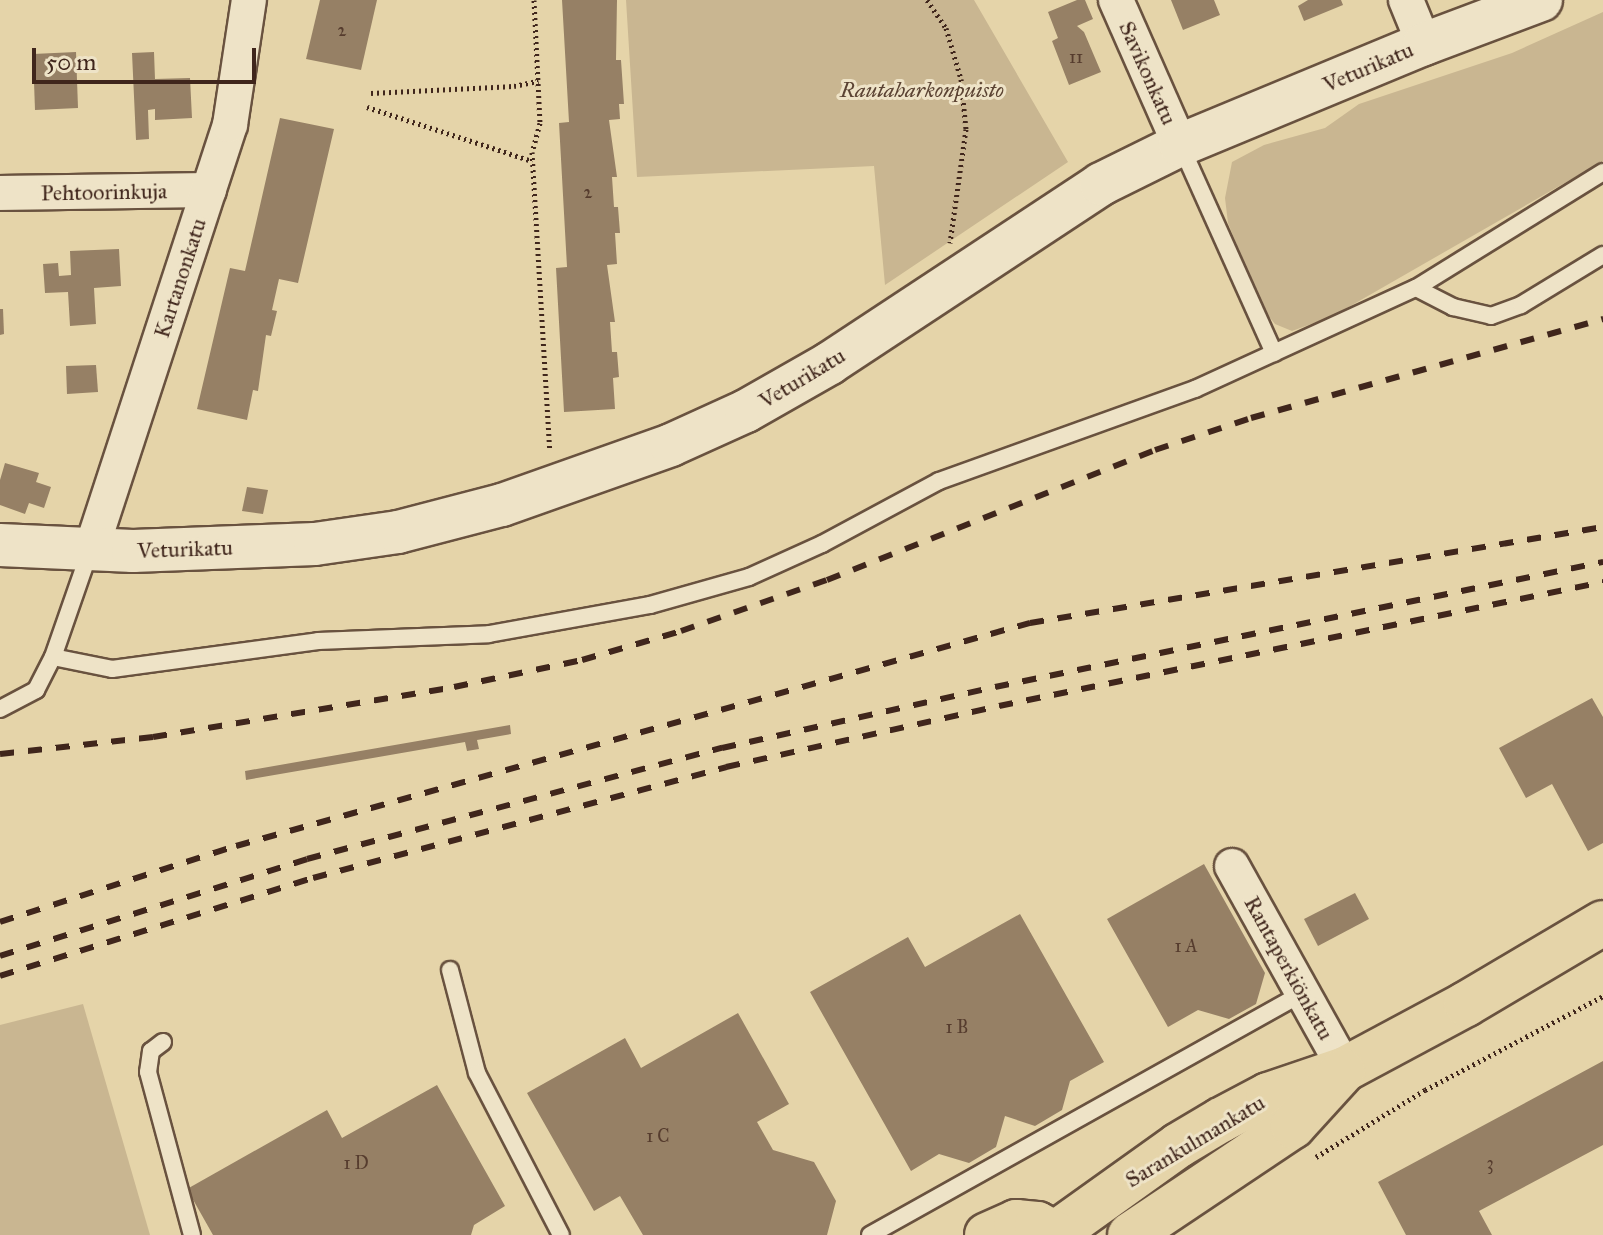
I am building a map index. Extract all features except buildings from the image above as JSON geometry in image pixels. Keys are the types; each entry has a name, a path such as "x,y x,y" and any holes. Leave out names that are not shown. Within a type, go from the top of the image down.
{"main road":[{"name":"Sarankulmankatu","path":"1057,1234 1179,1145 1221,1120 1268,1095 1345,1069 1466,1004 1603,923"},
{"name":"Sarankulmankatu","path":"1130,1235 1293,1126 1345,1069"},
{"path":"987,1235 1016,1222 1037,1224 1057,1234"}],"street":[{"name":"Kartanonkatu","path":"91,550 230,125 249,0"},
{"name":"Savikonkatu","path":"1116,0 1180,145"},
{"path":"1406,0 1424,44"},
{"name":"Veturikatu","path":"0,545 91,550 315,544 398,532 502,505 671,445 746,411 830,363 1101,184 1180,145 1424,44 1541,0"},
{"name":"Pehtoorinkuja","path":"0,193 209,190"},
{"name":"Rantaperkiönkatu","path":"1232,866 1345,1069"}],"lane":[{"path":"1180,145 1274,353"},
{"path":"53,657 112,669 318,641 489,634 650,605 749,577 822,544 939,481 1195,389 1416,288 1603,172"},
{"path":"1416,288 1453,307 1491,316 1521,305 1603,255"},
{"path":"0,709 36,690 53,657 91,550"},
{"path":"450,970 477,1073 561,1235"},
{"path":"870,1235 1304,992"},
{"path":"163,1042 151,1051 148,1072 192,1235"}],"path":[{"path":"534,0 540,123 532,161 550,460"},
{"path":"927,0 946,28 961,79 966,129 948,259 948,284"},
{"path":"371,93 514,86 538,81"},
{"path":"367,107 532,161"},
{"path":"1310,1160 1374,1124 1425,1090 1603,996"}],"green space":[{"name":"Rautaharkonpuisto","path":"626,0 974,0 1068,162 885,285 874,166 637,177"},
{"path":"1603,12 1603,161 1333,316 1292,331 1275,324 1262,308 1228,223 1225,198 1232,162 1264,145 1325,128 1359,104 1512,53"},
{"path":"83,1004 150,1235 0,1235 0,1025"}],"railway":[{"path":"0,754 153,737 454,687 582,660 681,631 827,580 1155,450 1251,418 1603,319"},
{"path":"0,922 236,846 1030,623 1603,527"},
{"path":"0,956 307,859 722,748 995,687 1603,562"},
{"path":"0,976 313,878 726,767 999,706 1603,582"}]}
